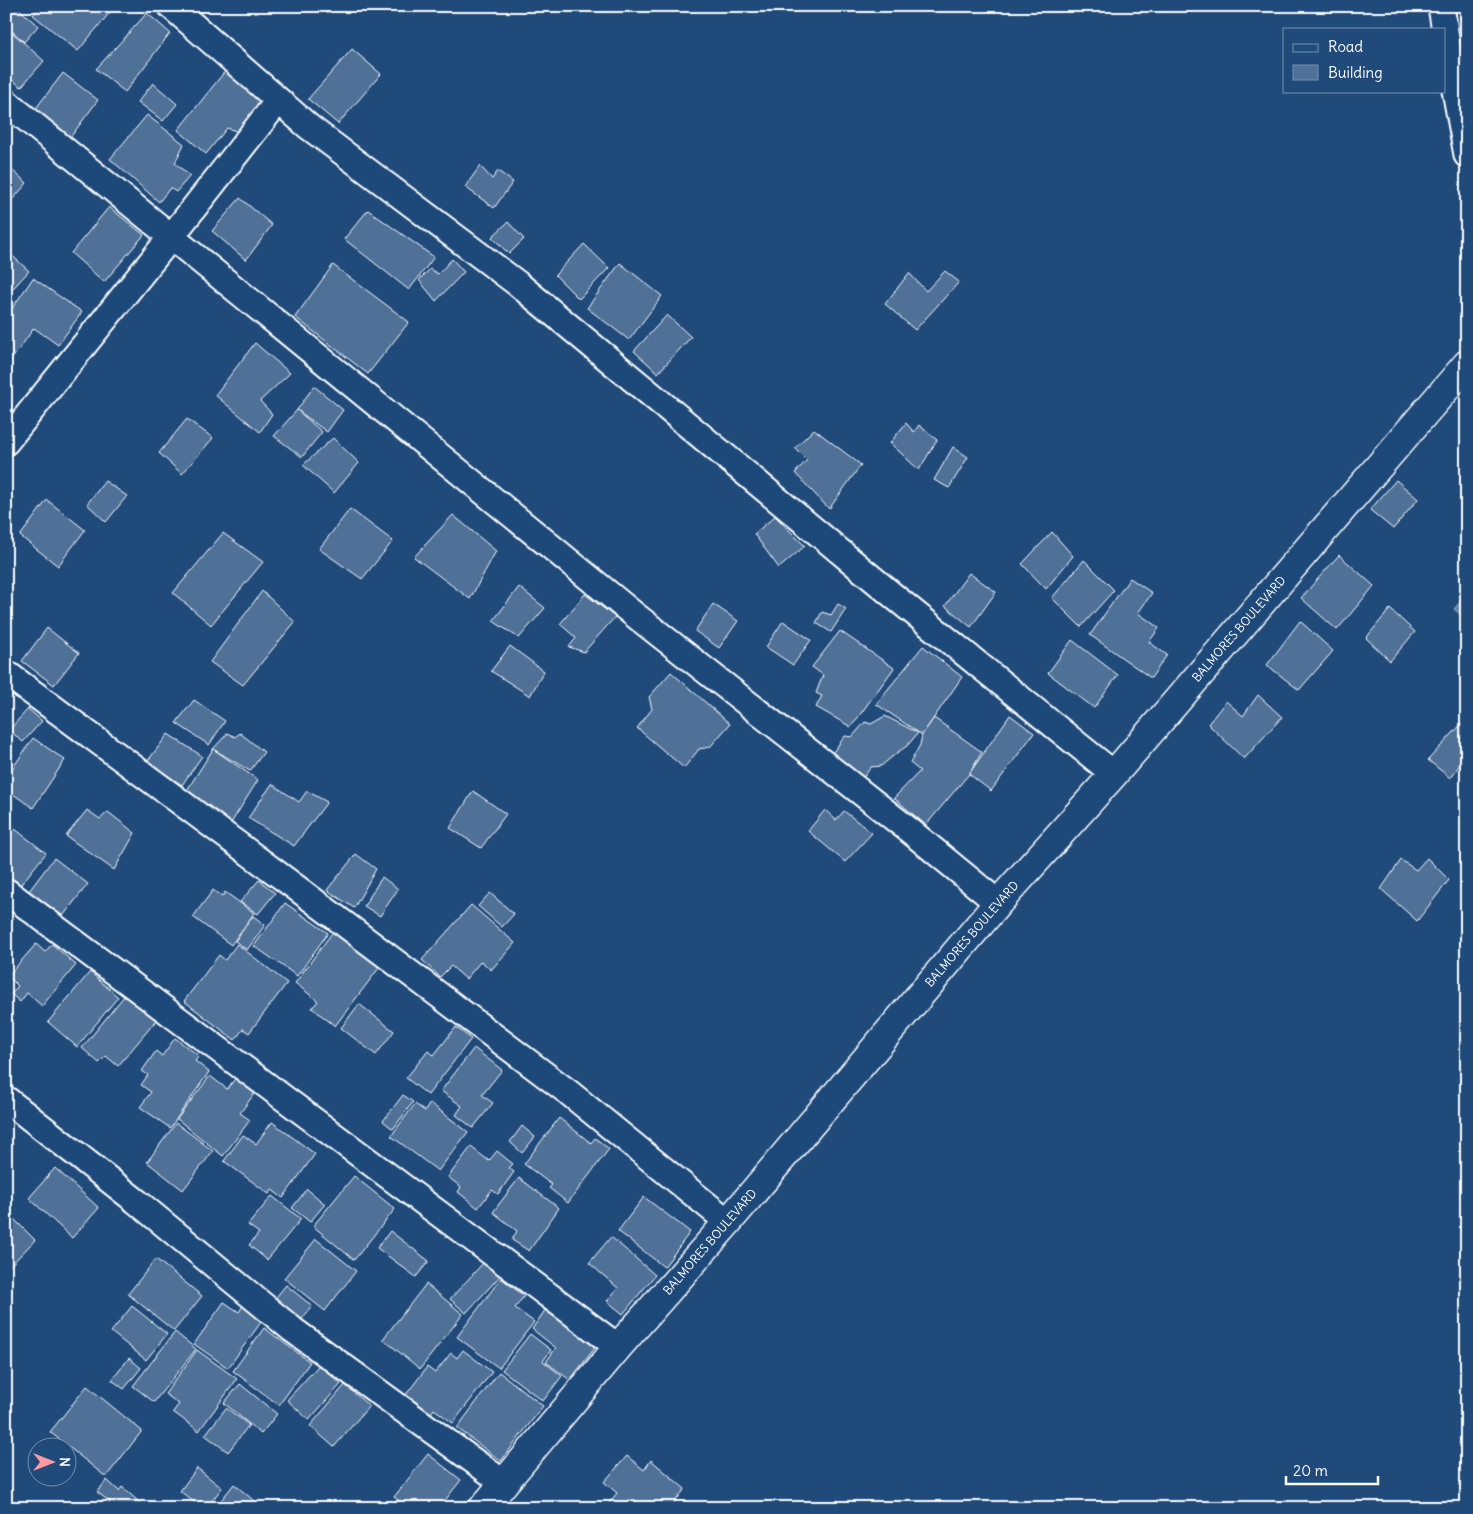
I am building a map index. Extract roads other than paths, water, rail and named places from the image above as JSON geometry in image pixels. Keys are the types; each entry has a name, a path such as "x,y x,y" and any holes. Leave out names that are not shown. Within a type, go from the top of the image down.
{"street":[{"path":"171,6 309,127 518,284 896,598 1114,774"},
{"path":"1441,6 1444,28"},
{"path":"1446,38 1467,155"},
{"path":"6,442 278,101"},
{"path":"6,102 631,612 909,830 998,903"},
{"name":"BALMORES BOULEVARD","path":"483,1508 618,1347 728,1222 998,903 1114,774 1467,364"},
{"path":"6,673 560,1086 728,1222"},
{"path":"6,890 618,1347"},
{"path":"6,1099 136,1201 293,1330 504,1483"}],"water":[{"path":"1467,594 1467,620 1454,609"}]}
